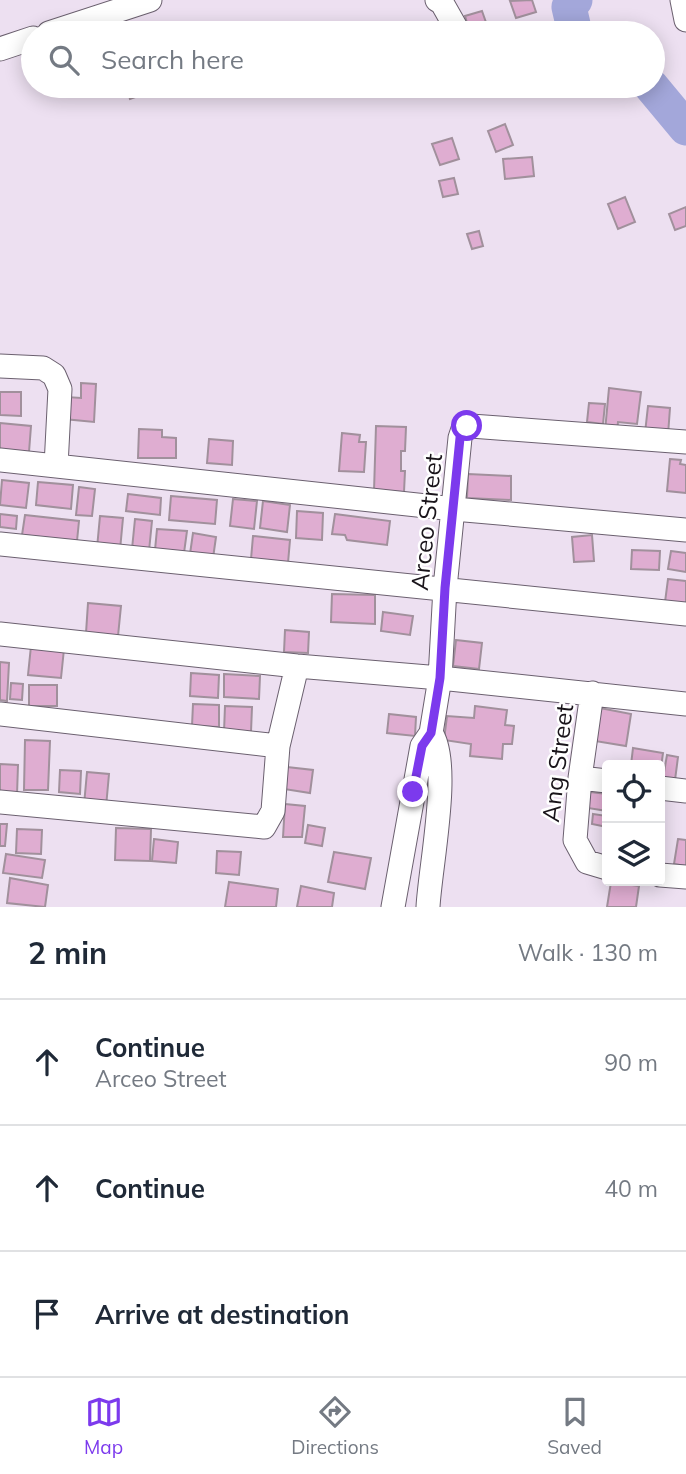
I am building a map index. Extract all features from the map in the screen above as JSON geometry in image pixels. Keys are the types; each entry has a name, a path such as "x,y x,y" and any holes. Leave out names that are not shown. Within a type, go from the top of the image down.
{"street":[{"path":"86,21 150,0"},
{"path":"437,0 452,21"},
{"path":"682,0 686,20"},
{"path":"0,49 21,42"},
{"path":"0,366 43,368 54,375 60,389 56,466"},
{"name":"Arceo Street","path":"431,733 440,678 445,588 463,429 467,426 686,442"},
{"path":"0,460 454,509 686,530"},
{"path":"0,544 686,614"},
{"path":"0,634 686,704"},
{"path":"0,802 264,827 273,811 278,746 297,666"},
{"name":"Ang Street","path":"592,693 580,778 575,840 587,862 602,866"},
{"path":"0,714 278,746"},
{"path":"431,733 439,749 439,794 428,903 394,901 422,746 431,733"},
{"path":"580,778 602,780"},
{"path":"665,789 686,791"},
{"path":"413,792 439,794"},
{"path":"665,875 686,877"}],"building":[{"path":"532,0 536,12 516,18 510,1"},
{"path":"482,11 486,21 466,21 465,16"},
{"path":"505,124 513,145 496,152 488,131"},
{"path":"452,138 459,159 440,165 432,144"},
{"path":"532,157 534,176 505,179 503,159"},
{"path":"454,178 458,194 443,197 439,181"},
{"path":"625,197 635,222 618,229 608,204"},
{"path":"686,207 686,226 675,230 669,214"},
{"path":"479,231 483,246 472,249 467,234"},
{"path":"81,383 96,384 94,422 64,419 67,397 81,398"},
{"path":"609,388 641,392 637,424 618,422 617,432 605,431"},
{"path":"0,392 21,392 21,416 0,415"},
{"path":"589,403 605,404 603,424 587,422"},
{"path":"648,406 670,408 668,435 645,433"},
{"path":"0,423 31,426 29,452 0,450"},
{"path":"376,426 406,427 405,451 401,451 401,471 405,471 404,492 374,491"},
{"path":"139,429 162,430 162,437 176,438 176,458 138,458"},
{"path":"342,433 360,435 359,442 366,442 364,472 339,471"},
{"path":"209,439 233,441 232,465 207,463"},
{"path":"670,459 681,460 680,464 686,465 686,493 667,491"},
{"path":"468,474 511,476 511,500 467,498"},
{"path":"2,480 29,483 26,508 0,505"},
{"path":"38,482 73,485 71,509 36,505"},
{"path":"79,487 95,489 92,516 76,515"},
{"path":"128,494 161,498 160,515 126,511"},
{"path":"171,496 217,500 215,524 169,520"},
{"path":"233,499 257,501 254,529 230,526"},
{"path":"263,501 290,505 287,532 260,528"},
{"path":"297,511 323,513 322,540 296,538"},
{"path":"0,514 17,516 16,529 0,527"},
{"path":"335,514 390,521 387,545 347,540 345,535 332,534"},
{"path":"25,515 79,521 77,541 22,535"},
{"path":"100,516 123,518 120,550 97,548"},
{"path":"135,519 152,521 149,551 132,549"},
{"path":"157,529 187,531 184,553 155,550"},
{"path":"193,533 216,537 213,558 190,554"},
{"path":"592,535 594,561 574,562 572,537"},
{"path":"253,536 290,540 288,563 251,559"},
{"path":"632,550 660,551 659,570 631,569"},
{"path":"671,551 686,553 686,572 668,569"},
{"path":"668,579 686,581 686,604 665,602"},
{"path":"332,594 375,595 375,624 331,622"},
{"path":"88,603 121,606 118,636 86,633"},
{"path":"383,612 413,616 410,635 381,631"},
{"path":"285,630 309,632 308,653 284,652"},
{"path":"456,640 482,643 479,669 453,666"},
{"path":"31,646 64,649 61,678 28,675"},
{"path":"0,662 9,663 7,701 0,700"},
{"path":"191,673 219,675 218,698 190,696"},
{"path":"224,674 260,676 259,699 224,697"},
{"path":"11,683 23,684 22,700 10,699"},
{"path":"29,685 57,685 57,706 29,706"},
{"path":"193,704 219,705 219,727 192,726"},
{"path":"225,706 252,707 251,732 224,732"},
{"path":"475,706 507,710 505,725 514,726 512,744 503,744 502,759 470,756 471,744 444,740 447,716 474,718"},
{"path":"600,708 631,714 626,746 595,741"},
{"path":"389,714 416,717 415,736 387,733"},
{"path":"25,740 50,741 48,790 24,790"},
{"path":"633,748 663,753 662,760 632,760"},
{"path":"667,755 678,757 675,780 665,778"},
{"path":"0,764 18,765 17,795 0,794"},
{"path":"287,767 313,770 310,793 284,789"},
{"path":"60,770 81,771 80,794 59,792"},
{"path":"87,772 109,774 106,807 84,805"},
{"path":"590,792 602,793 602,810 588,808"},
{"path":"285,804 305,806 302,837 283,837"},
{"path":"593,814 602,815 602,826 592,824"},
{"path":"0,824 7,824 5,846 0,846"},
{"path":"308,825 325,828 322,846 305,843"},
{"path":"116,828 151,829 150,861 115,860"},
{"path":"17,829 42,830 41,854 16,853"},
{"path":"154,839 178,842 176,863 152,861"},
{"path":"678,839 686,840 686,866 674,864"},
{"path":"217,851 241,852 239,875 216,873"},
{"path":"334,852 371,858 365,889 328,882"},
{"path":"6,854 45,860 42,878 3,873"},
{"path":"10,878 48,885 45,907 7,903"},
{"path":"229,882 278,889 276,907 225,907"},
{"path":"301,886 334,893 332,907 297,907"},
{"path":"610,886 639,886 636,907 607,907"}],"waterway":[{"path":"572,21 569,7 575,0"},
{"path":"661,98 686,128"}],"route":[{"path":"413,792 422,746 431,733 440,678 445,588 460,438 467,426"}]}
